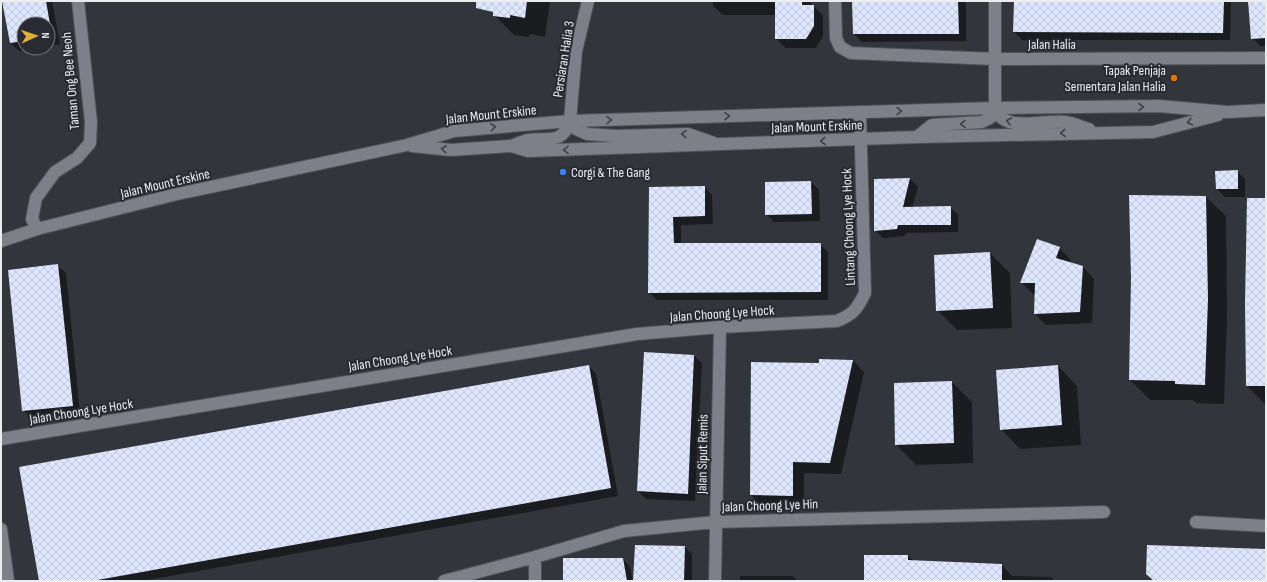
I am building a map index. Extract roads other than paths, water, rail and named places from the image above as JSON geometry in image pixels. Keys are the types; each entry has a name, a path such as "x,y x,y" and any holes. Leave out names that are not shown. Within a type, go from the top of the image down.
{"street":[{"name":"Taman Ong Bee Neoh","path":"37,229 32,220 36,198 55,172 77,158 90,143 91,122 78,1"},
{"name":"Persiaran Halia 3","path":"570,121 576,51 588,1"},
{"name":"Jalan Halia","path":"835,1 836,38 840,47 851,53 995,59 1266,58"},
{"path":"994,1 995,108 998,115 1009,123 1066,122 1102,132"},
{"name":"Jalan Mount Erskine","path":"1,241 37,229 173,195 407,145 454,130 570,121 995,108 1158,106 1227,112 1266,110"},
{"path":"917,137 932,125 982,122 990,118 995,108"},
{"name":"Lintang Choong Lye Hock","path":"806,322 837,322 850,316 858,307 865,293 860,112"},
{"name":"Jalan Mount Erskine","path":"407,145 451,150 511,146 528,151 917,137 1153,132 1227,112"},
{"path":"570,121 576,129 587,134 616,136 688,134 721,145"},
{"path":"511,146 528,140 557,138 562,136 567,131 570,121"},
{"name":"Jalan Choong Lye Hock","path":"1,439 629,335 720,327 806,322"},
{"name":"Jalan Siput Remis","path":"715,581 720,327"},
{"name":"Jalan Choong Lye Hin","path":"444,581 535,557 624,531 715,522 1104,512"},
{"path":"1196,522 1266,526"},
{"path":"1,529 8,581"},
{"path":"535,557 535,581"}],"place":[{"name":"Tapak Penjaja Sementara Jalan Halia","path":"1174,78"},
{"name":"Corgi & The Gang","path":"563,172"}]}
